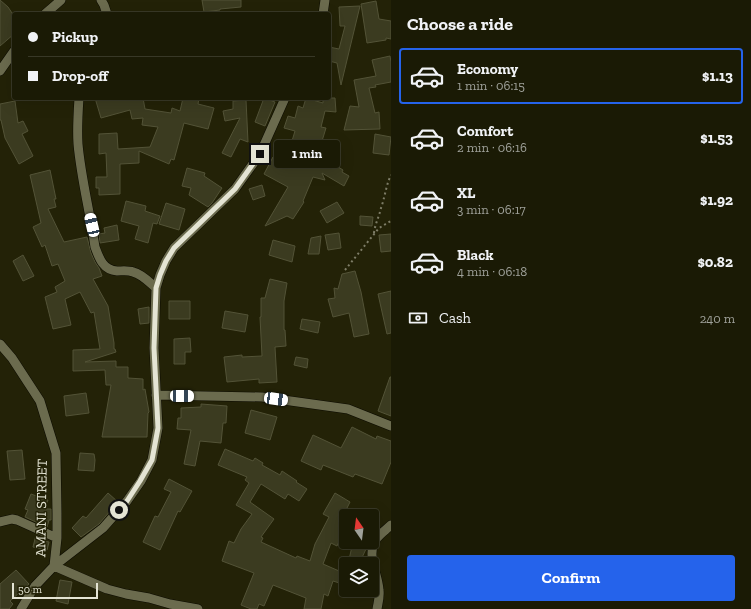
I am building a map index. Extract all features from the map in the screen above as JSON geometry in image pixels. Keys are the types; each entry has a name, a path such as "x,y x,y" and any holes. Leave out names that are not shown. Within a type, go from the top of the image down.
{"street":[{"path":"46,12 61,0"},
{"path":"101,0 106,12"},
{"path":"323,12 325,0"},
{"path":"0,71 12,54"},
{"path":"79,100 78,130 80,161 99,259 107,268 115,271 122,270 132,272 142,276 156,288"},
{"path":"21,609 35,586 54,566 103,528 127,501 152,460 158,428 154,348 156,288 160,275 174,248 235,189 260,154 284,100"},
{"name":"AMANI STREET","path":"0,344 12,358 40,401 56,453 57,538 54,566"},
{"path":"156,395 262,397 348,409 391,426"},
{"path":"0,522 12,519 17,520 57,538"},
{"path":"377,609 379,589 372,556 373,546 377,538 391,525"},
{"path":"54,566 107,589 198,609"}],"path":[{"path":"374,234 375,224 391,175"},
{"path":"345,270 379,228 391,221"}],"building":[{"path":"0,0 12,13 12,36 0,46"},
{"path":"202,0 241,0 241,7 204,12"},
{"path":"376,1 379,19 391,21 391,39 386,38 386,40 367,43 361,4"},
{"path":"360,6 341,85 337,63 331,62 331,47 339,49 345,26 340,26 339,7"},
{"path":"390,56 391,82 375,85 376,87 369,88 375,113 379,112 380,129 344,130 350,106 359,107 354,80 376,76 372,60"},
{"path":"331,98 335,98 336,112 325,111 321,127 326,128 322,141 332,144 327,160 343,170 342,172 349,176 344,186 322,173 325,180 313,177 303,201 304,202 293,219 287,216 265,226 288,187 264,174 273,157 285,164 295,131 284,128 288,116 295,118 298,106 303,108 305,100 313,100 323,103 323,100 331,100"},
{"path":"96,100 143,100 145,109 171,113 172,108 180,111 183,100 199,100 198,104 214,108 208,129 184,123 174,160 171,159 169,164 139,151 139,163 120,164 120,194 99,195 99,188 96,188 96,177 107,177 106,153 99,154 99,134 117,133 118,149 150,147 158,127 142,125 143,118 132,119 130,110 101,118"},
{"path":"246,100 248,142 240,139 231,157 222,153 240,118 225,121 223,111 233,109 233,101"},
{"path":"263,100 275,102 265,126 255,122"},
{"path":"15,101 18,123 23,121 28,131 22,134 33,156 19,164 5,138 0,120 0,104"},
{"path":"375,134 391,137 389,155 373,153"},
{"path":"187,168 205,173 204,176 222,188 208,207 189,195 191,188 182,186"},
{"path":"50,170 56,199 54,199 56,207 48,209 64,242 87,237 91,253 102,276 93,279 108,306 114,349 116,352 85,362 116,361 116,367 128,367 128,378 143,379 143,390 145,389 149,412 147,437 102,437 111,385 106,385 105,370 73,371 73,350 100,349 94,312 91,313 80,292 65,299 71,325 53,329 45,297 57,292 55,287 65,281 58,264 52,266 45,245 42,247 33,227 41,223 30,175"},
{"path":"262,185 265,196 253,200 249,189"},
{"path":"126,201 146,206 145,211 160,216 157,224 153,223 148,243 135,239 139,226 121,221"},
{"path":"337,202 344,213 327,223 320,211"},
{"path":"166,203 185,209 179,230 159,224"},
{"path":"360,216 373,217 372,226 360,225"},
{"path":"117,225 119,240 100,243 99,234 105,233 104,228"},
{"path":"339,233 341,248 328,250 325,235"},
{"path":"391,234 391,251 381,252 379,235"},
{"path":"321,236 319,254 308,254 311,238"},
{"path":"273,240 295,246 292,262 269,255"},
{"path":"23,255 34,276 23,281 13,261"},
{"path":"355,271 361,292 369,334 354,337 349,313 333,317 328,299 335,298 334,288 338,289 342,274"},
{"path":"270,279 287,283 284,301 284,330 286,346 275,347 277,382 259,383 259,379 227,382 224,357 242,355 242,357 262,356 260,317 261,298 265,298"},
{"path":"391,291 391,333 387,334 378,294"},
{"path":"169,301 190,301 190,319 169,319"},
{"path":"149,307 149,323 140,324 138,309"},
{"path":"225,311 248,315 245,332 222,328"},
{"path":"302,319 320,322 318,333 300,329"},
{"path":"190,338 191,352 185,352 185,364 174,364 174,339"},
{"path":"296,357 308,359 307,368 294,365"},
{"path":"391,377 391,416 378,411"},
{"path":"86,393 89,413 66,416 64,396"},
{"path":"201,404 227,406 226,423 223,423 221,443 200,441 195,466 184,464 191,430 177,429 178,418 181,418 181,408 201,407"},
{"path":"251,410 277,417 270,440 245,433"},
{"path":"352,427 376,439 377,436 391,441 391,462 382,484 355,474 353,477 323,465 321,470 301,461 313,435 341,448"},
{"path":"225,449 253,461 255,458 263,463 262,465 280,475 282,471 307,489 299,501 288,494 285,499 261,484 250,502 274,519 261,537 263,538 261,542 296,558 297,556 310,561 315,544 329,517 323,514 335,493 350,502 346,509 339,509 339,542 337,546 331,543 323,564 339,571 339,583 333,581 328,596 324,594 321,609 304,609 306,598 273,585 264,606 259,604 257,609 251,609 241,605 254,573 222,561 229,541 234,543 241,529 252,514 236,505 249,483 245,480 247,477 218,465"},
{"path":"22,450 25,479 10,480 7,451"},
{"path":"80,453 94,454 94,471 78,470"},
{"path":"169,479 192,491 180,512 178,511 160,550 143,542 155,516 158,517 171,492 164,489"},
{"path":"108,493 118,502 99,524 81,537 72,528 83,516 86,518"},
{"path":"31,494 48,500 44,509 51,509 51,520 49,520 47,527 25,517 28,510 25,509"},
{"path":"36,535 44,539 44,541 49,542 47,550 33,547"},
{"path":"351,549 366,549 362,557 350,557"},
{"path":"16,570 29,584 10,601 13,604 9,609 0,609 0,584"},
{"path":"60,580 72,582 68,604 56,601"}],"route":[{"path":"119,510 127,501 152,460 158,428 154,348 156,288 160,275 174,248 235,189 260,154"}]}
